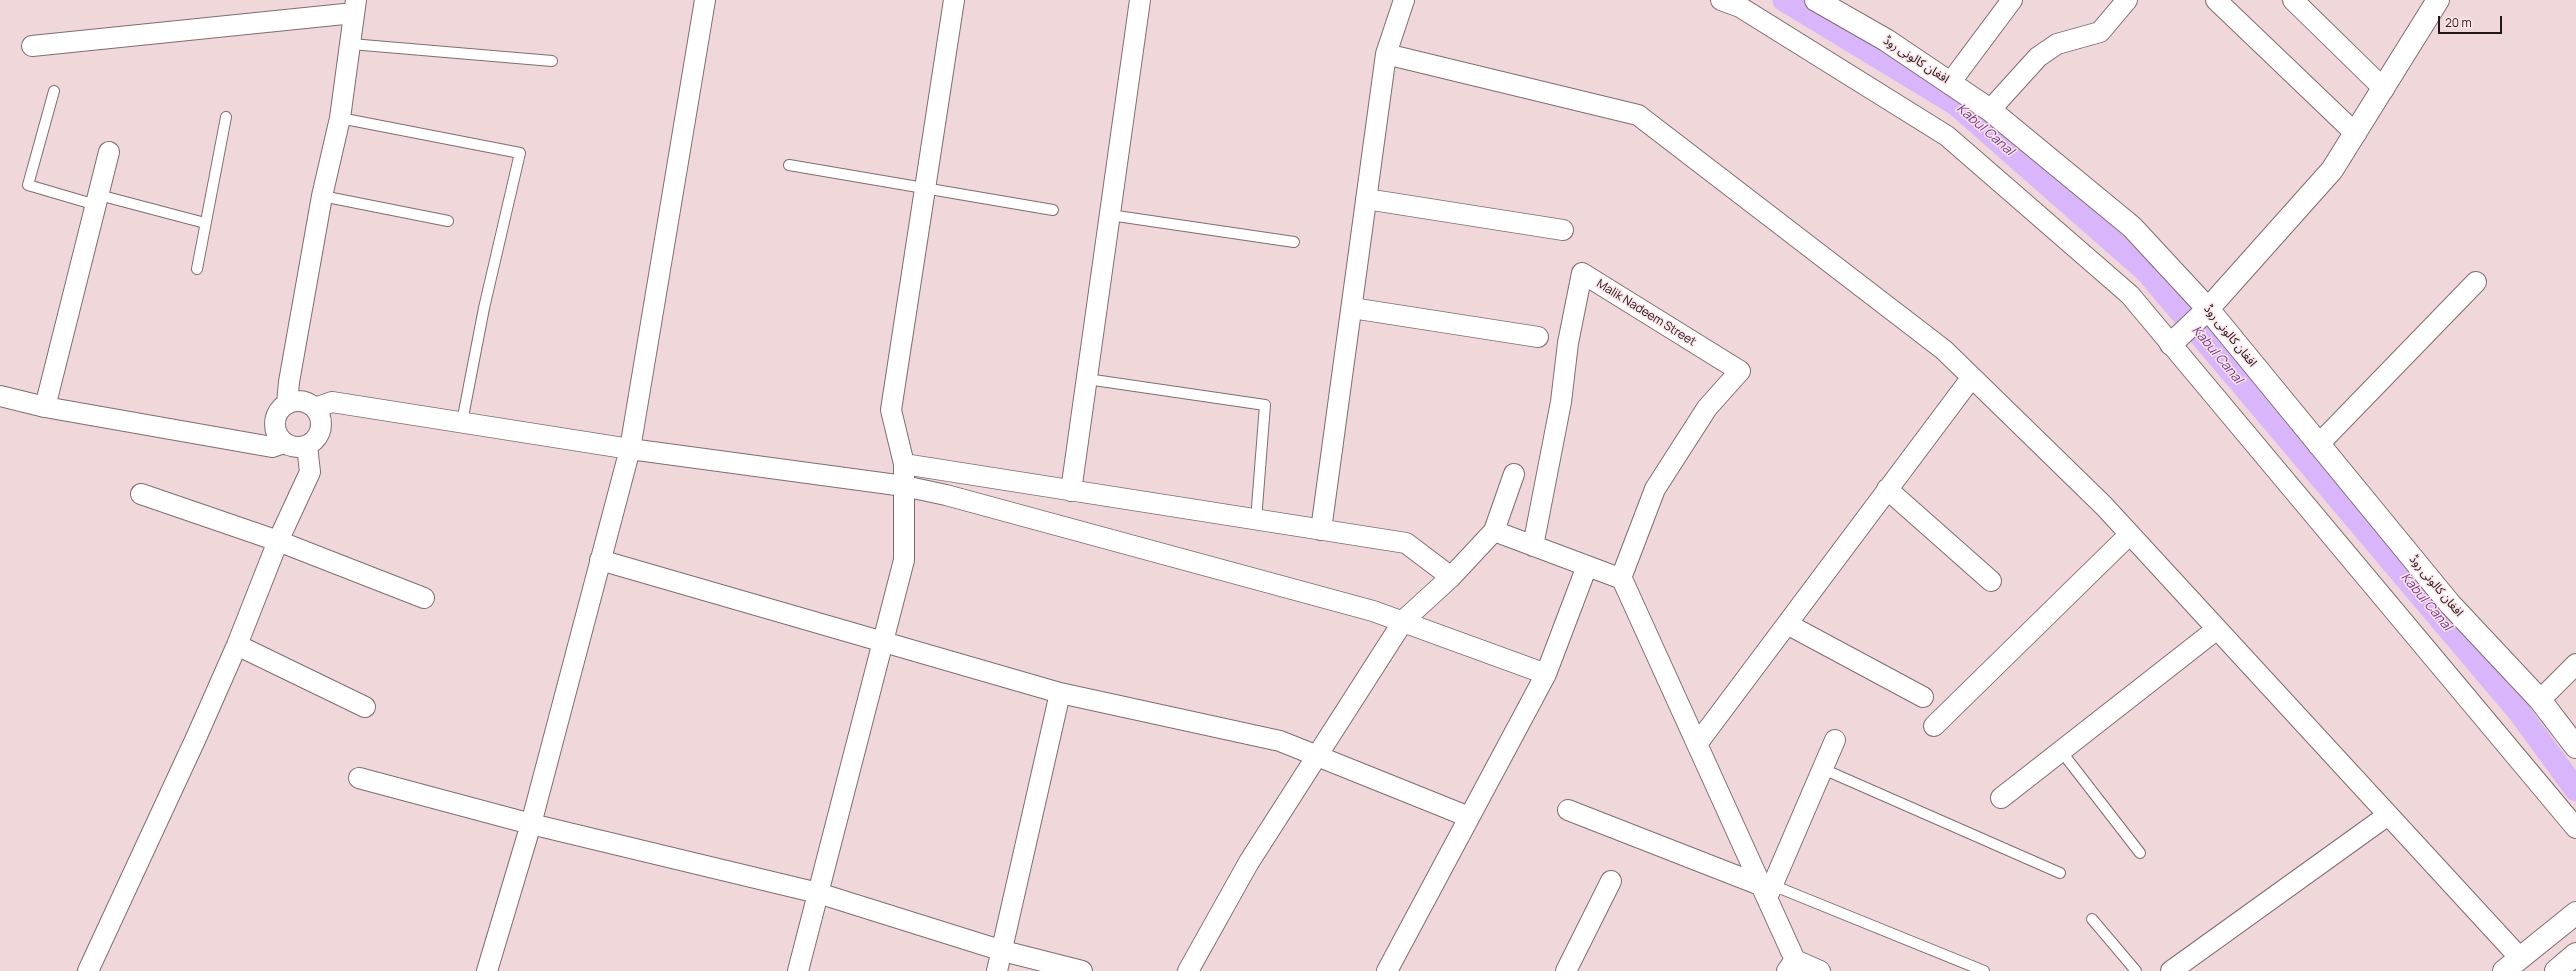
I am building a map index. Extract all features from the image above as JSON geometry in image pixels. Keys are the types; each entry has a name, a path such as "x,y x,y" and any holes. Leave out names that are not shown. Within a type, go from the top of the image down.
{"main road":[{"name":"افغان کالونی روڈ","path":"1816,0 1886,40 1990,110 2132,227 2208,309 2318,445 2450,604 2540,700 2576,747"},
{"path":"2172,344 2208,309 2332,170 2356,134 2438,0"},
{"path":"2512,965 2576,913"},
{"path":"2556,971 2576,954"}],"street":[{"path":"487,971 531,824 630,449 705,0"},
{"path":"798,971 904,560 904,464 891,410 954,0"},
{"path":"1071,491 1140,0"},
{"path":"1321,530 1386,54 1404,0"},
{"path":"1721,0 1740,7 1947,136 2130,295 2576,828"},
{"path":"1950,83 2012,0"},
{"path":"1990,110 2038,57 2057,44 2100,32 2127,0"},
{"path":"2216,0 2356,134"},
{"path":"2293,0 2384,89"},
{"path":"32,46 355,7 340,118 322,196 289,382 288,404"},
{"path":"1386,54 1638,115 1944,350 2104,506 2130,534 2388,815 2512,965"},
{"path":"45,407 109,152"},
{"path":"1366,199 1562,230"},
{"name":"Malik Nadeem Street","path":"1533,546 1561,402 1568,343 1582,274 1740,371 1707,408 1655,489 1621,578"},
{"path":"2318,445 2476,282"},
{"path":"1352,308 1538,337"},
{"path":"1697,744 1972,377"},
{"path":"0,396 45,407 272,448 284,443"},
{"path":"302,401 315,408 322,421 318,436 306,446 295,448 284,443 276,430 277,415 288,404 302,401"},
{"path":"315,408 332,402 630,449 904,486 961,499 1404,620 1546,674"},
{"path":"88,971 237,645 278,541 310,472 306,446"},
{"path":"904,464 1406,543 1451,577"},
{"path":"1188,971 1249,862 1404,620 1451,577 1494,531 1514,474"},
{"path":"1887,489 1992,582"},
{"path":"141,494 278,541 424,598"},
{"path":"1494,531 1621,578 1697,744 1766,889 1791,966 1820,971"},
{"path":"1934,726 2130,534"},
{"path":"600,560 1060,693 1280,741 1469,817"},
{"path":"1386,971 1546,674 1587,566"},
{"path":"1786,624 1923,697"},
{"path":"2001,798 2217,629"},
{"path":"237,645 365,707"},
{"path":"2540,700 2576,664"},
{"path":"997,971 1003,950 1060,693"},
{"path":"1766,889 1823,769 1835,740"},
{"path":"359,778 531,824 818,893 1003,950 1082,971"},
{"path":"1568,810 1766,889"},
{"path":"2171,971 2388,815"},
{"path":"1566,971 1611,880"}],"lane":[{"path":"351,44 552,61"},
{"path":"54,91 28,185 205,224"},
{"path":"197,269 226,117"},
{"path":"340,118 520,154 484,308 462,422"},
{"path":"789,165 1053,210"},
{"path":"322,196 448,221"},
{"path":"1110,215 1294,242"},
{"path":"1087,379 1265,405 1256,520"},
{"path":"2061,751 2140,853"},
{"path":"1823,769 2060,873"},
{"path":"1766,889 1984,970"},
{"path":"2092,919 2136,971"}],"waterway":[{"name":"Kabul Canal","path":"1784,0 1957,105 2146,271 2519,712 2576,790"}]}
